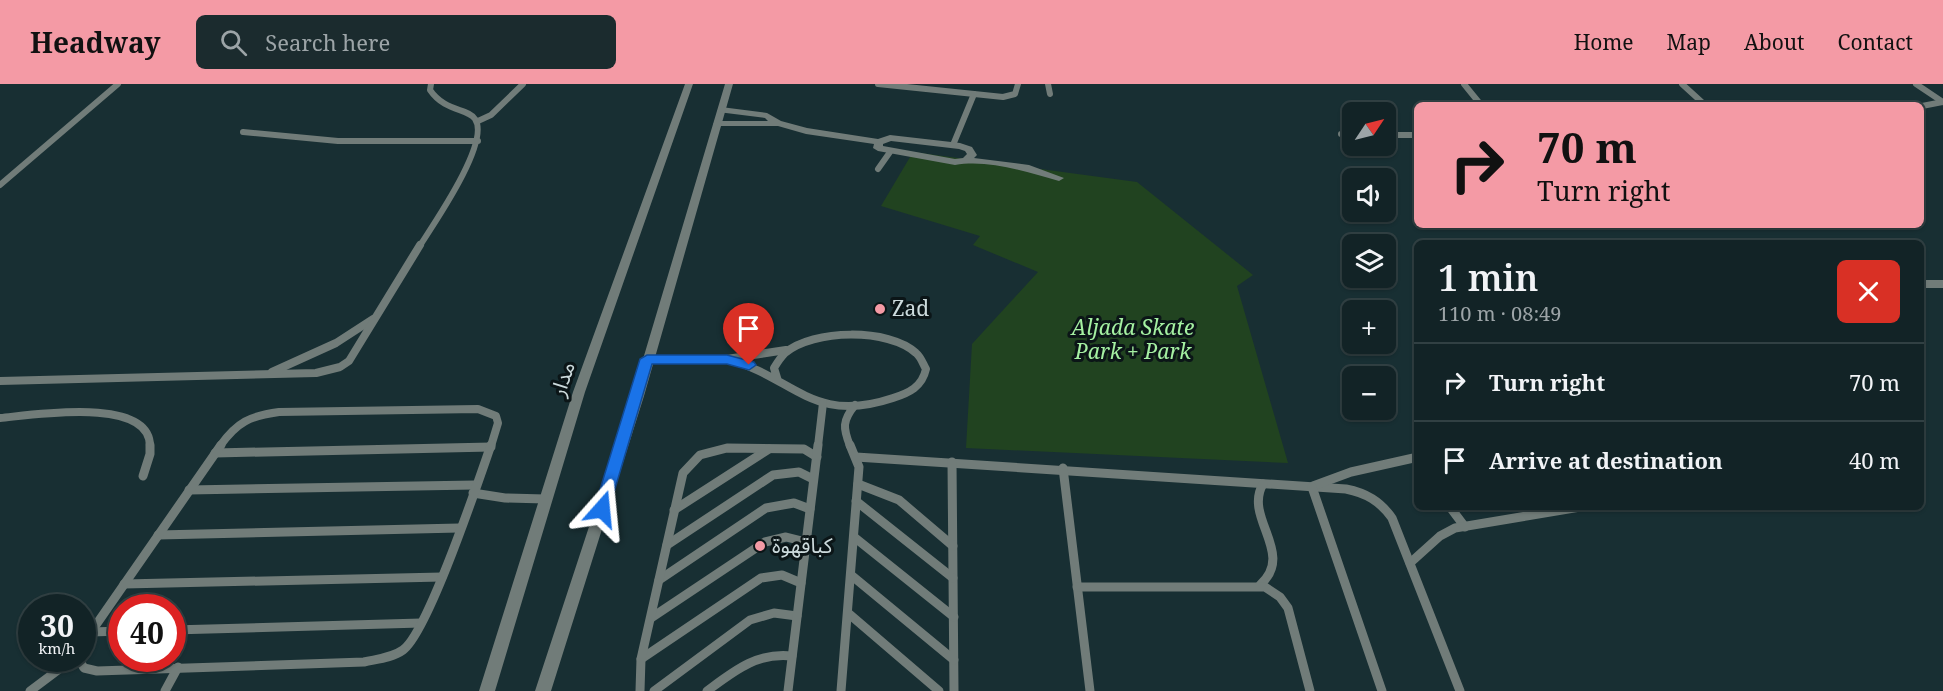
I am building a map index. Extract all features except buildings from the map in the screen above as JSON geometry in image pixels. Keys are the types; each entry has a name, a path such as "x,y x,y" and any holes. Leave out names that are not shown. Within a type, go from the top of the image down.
{"street":[{"name":"مدار","path":"487,691 579,392 690,84"},
{"path":"543,691 638,396 729,84"},
{"path":"721,110 767,116 778,123"},
{"path":"717,124 778,123 807,131 879,142 890,138 952,145 969,149 972,155 966,160"},
{"path":"879,142 878,148 890,152 949,161 966,160 1029,168 1059,178"}],"lane":[{"path":"0,185 118,84"},
{"path":"431,84 430,90 437,100 466,112 478,121"},
{"path":"478,121 496,110 523,84"},
{"path":"878,84 974,94 1012,95 1018,92 1018,84"},
{"path":"1048,84 1050,94"},
{"path":"1464,84 1479,102"},
{"path":"1682,84 1702,102"},
{"path":"1916,84 1943,102"},
{"path":"952,145 974,94"},
{"path":"1924,106 1943,102"},
{"path":"0,381 316,373 340,367 356,354 374,318 465,173 478,141 478,121"},
{"path":"243,132 338,141 478,141"},
{"path":"1396,135 1414,135"},
{"path":"878,169 890,152"},
{"path":"1924,284 1943,284"},
{"path":"264,375 329,347 374,318"},
{"path":"647,359 727,359 787,349 826,337 868,336 906,347 925,363 926,369 922,382 910,392 879,402 855,405 823,403 802,396 749,365 727,359"},
{"path":"778,381 774,368 787,349"},
{"path":"788,691 823,403"},
{"path":"841,691 859,467 845,439 843,428 846,416 855,405"},
{"path":"96,624 215,453 239,423 252,416 279,411 478,408 496,416 498,423 490,447 442,577 421,623 405,649 393,656 378,660 186,667"},
{"path":"0,418 97,412 129,416 144,424 151,440 150,457 143,476"},
{"path":"215,453 490,447"},
{"path":"640,691 641,659 683,473 690,463 700,455 727,448 804,449 817,457"},
{"path":"674,510 770,449"},
{"path":"856,457 1064,468 1358,491 1379,502 1392,518 1460,691"},
{"path":"1312,487 1351,472 1414,458"},
{"path":"952,462 954,691"},
{"path":"1064,468 1090,691"},
{"path":"667,545 773,475 799,472 813,479"},
{"path":"858,484 899,500 953,546"},
{"path":"1260,585 1271,576 1274,564 1256,501 1263,484"},
{"path":"1312,487 1382,691"},
{"path":"189,490 474,489 505,498 545,499"},
{"path":"856,501 953,578"},
{"path":"659,580 766,508 794,503 810,509"},
{"path":"1452,510 1465,527"},
{"path":"1410,564 1440,536 1465,527 1563,510"},
{"path":"158,535 459,528"},
{"path":"651,618 765,542 786,537 806,542"},
{"path":"854,537 954,616"},
{"path":"641,659 761,578 782,575 801,583"},
{"path":"851,575 954,660"},
{"path":"124,584 442,577"},
{"path":"1077,586 1260,585 1280,596 1288,608 1310,691"},
{"path":"654,691 750,620 774,613 797,616"},
{"path":"848,614 939,691"},
{"path":"186,630 421,623"},
{"path":"708,691 754,658 773,654 792,656"},
{"path":"30,691 56,672"},
{"path":"165,691 175,672"}],"green space":[{"name":"Aljada Skate Park + Park","path":"913,152 1137,182 1253,275 1237,286 1288,463 966,448 972,344 1038,272 973,245 980,236 881,206"}],"place":[{"name":"Zad","path":"880,309"},
{"name":"كباقهوة","path":"760,546"}],"route":[{"path":"602,509 638,396 647,359 727,359 749,365"}]}
